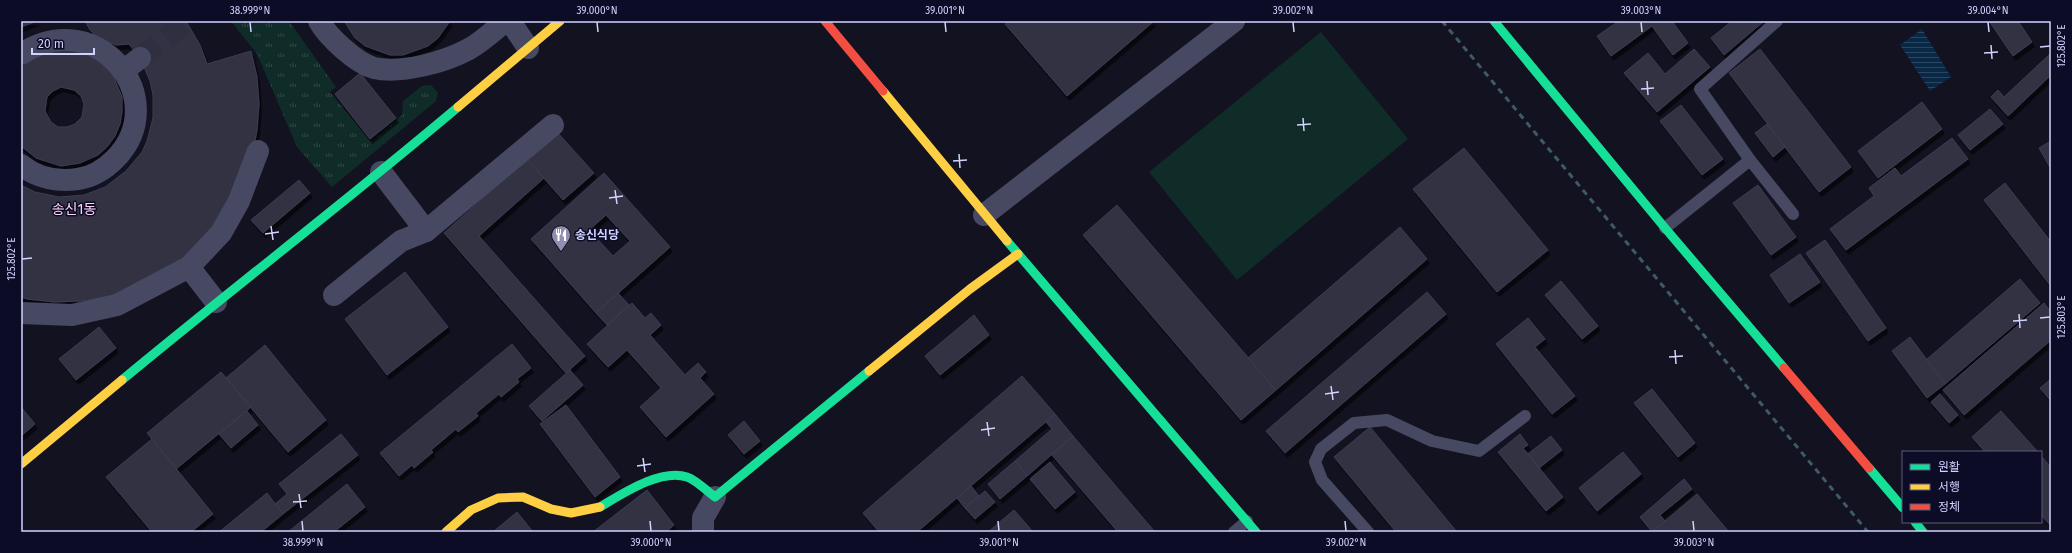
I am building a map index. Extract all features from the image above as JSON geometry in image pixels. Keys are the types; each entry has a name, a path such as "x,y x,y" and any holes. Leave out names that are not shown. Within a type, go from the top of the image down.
{"street":[{"path":"319,21 324,30 348,53 374,68 404,68 438,63 470,49 506,21"},
{"path":"510,21 528,48"},
{"path":"21,464 216,302 381,172 560,21"},
{"path":"825,21 984,215 1256,532"},
{"path":"984,215 1234,21"},
{"path":"1494,21 1665,228 1902,507"},
{"path":"21,54 32,47 46,42 61,39 75,40 103,50 114,60 132,65 132,92 135,114 133,128 127,142 109,165 97,173 68,181 39,176 21,165"},
{"path":"334,295 401,241 426,231 553,125"},
{"path":"21,313 72,315 117,305 189,268 221,233 239,201 258,151"},
{"path":"381,172 426,231"},
{"path":"703,532 703,518 716,497 970,289 1018,254"},
{"path":"189,268 216,302"},
{"path":"446,532 471,510 498,498 523,497 551,509 572,513 596,509 638,486 663,476 687,478 716,497"},
{"path":"1916,523 1923,532"}],"lane":[{"path":"1777,21 1700,89 1750,160 1793,214"},
{"path":"1665,228 1750,160"},
{"path":"1368,532 1322,480 1315,462 1321,449 1354,423 1387,420 1432,441 1479,452 1525,416"},
{"path":"1234,532 1247,521"}],"green space":[{"path":"231,21 289,21 336,87 330,92 371,142 402,115 403,101 422,86 431,85 438,93 436,101 332,187 297,147 257,54"},
{"path":"1321,32 1408,139 1237,280 1149,172"}],"water":[{"path":"1922,29 1951,77 1930,91 1900,45"}],"building":[{"path":"21,21 37,21 21,27"},
{"path":"85,21 186,21 200,45 207,64 251,51 257,77 259,104 257,130 252,157 244,182 199,247 156,279 107,297 80,301 54,302 27,299 21,297 21,185 35,192 59,197 84,195 105,187 126,171 142,152 147,141 153,118 153,95 150,81 140,58 129,44 116,45 97,37 90,30"},
{"path":"344,21 450,21 438,38 428,46 403,55 390,55 365,46 355,38"},
{"path":"1009,21 1154,21 1067,96 1005,24"},
{"path":"1619,21 1672,21 1688,43 1673,55 1652,26 1611,56 1597,36"},
{"path":"1732,21 1763,22 1724,55 1711,38"},
{"path":"1989,21 2018,21 2032,42 2013,56"},
{"path":"68,49 93,56 112,73 122,97 120,124 115,136 107,147 98,155 80,163 61,166 36,158 21,146 21,68 37,56","holes":["61,87 74,90 81,96 84,104 82,117 75,124 67,127 58,127 51,122 45,111 47,97 53,91"]},
{"path":"1694,49 1710,67 1657,112 1624,73 1648,53 1665,74"},
{"path":"1760,49 1851,167 1819,192 1729,73"},
{"path":"2051,53 2051,75 2008,116 1991,97 1998,90 2004,97"},
{"path":"360,73 396,118 370,139 335,94"},
{"path":"1922,102 1942,129 1878,178 1858,151"},
{"path":"1681,105 1723,159 1702,175 1660,121"},
{"path":"1990,109 2003,124 1970,150 1958,135"},
{"path":"1767,124 1785,147 1773,157 1755,133"},
{"path":"557,132 594,173 563,200 527,159"},
{"path":"1952,138 1968,159 1846,250 1830,229 1874,196 1869,188 1895,168 1901,176"},
{"path":"2051,141 2051,169 2039,148"},
{"path":"1464,148 1548,250 1497,292 1413,189"},
{"path":"527,159 544,178 479,236 585,356 566,373 444,233"},
{"path":"604,173 670,247 596,313 531,239","holes":["606,215 630,241 613,256 589,230"]},
{"path":"299,180 310,193 263,233 251,220"},
{"path":"2005,183 2051,242 2050,285 1984,200"},
{"path":"1758,185 1796,237 1771,255 1733,203"},
{"path":"1117,205 1276,390 1241,420 1083,235"},
{"path":"1400,227 1427,259 1276,390 1248,358"},
{"path":"1825,240 1886,328 1868,341 1806,253"},
{"path":"1800,254 1820,282 1789,303 1770,275"},
{"path":"405,272 448,327 387,375 345,319"},
{"path":"2020,279 2040,303 1945,384 1926,360"},
{"path":"1561,281 1598,326 1582,339 1545,295"},
{"path":"1427,292 1446,314 1285,453 1266,431"},
{"path":"618,293 629,305 607,325 596,313"},
{"path":"632,303 645,318 651,313 661,325 650,335 685,375 698,363 706,372 700,378 714,394 666,437 640,407 661,388 627,350 608,367 587,344"},
{"path":"2044,303 2051,312 2051,340 1964,415 1943,390"},
{"path":"974,315 989,335 940,375 925,356"},
{"path":"1528,318 1545,339 1535,347 1575,396 1552,414 1496,344"},
{"path":"99,327 116,348 76,380 59,359"},
{"path":"1910,337 1945,384 1927,398 1892,351"},
{"path":"512,344 531,368 517,379 519,382 501,397 499,394 476,413 478,416 458,432 456,429 431,450 433,452 414,468 412,465 399,476 380,453"},
{"path":"265,345 326,420 288,452 226,378"},
{"path":"570,370 583,385 542,421 529,406"},
{"path":"221,372 251,407 176,469 147,433"},
{"path":"1022,376 1055,414 917,532 879,532 863,513"},
{"path":"2051,379 2051,401 2040,388"},
{"path":"1652,389 1695,443 1678,457 1634,403"},
{"path":"1940,394 1958,415 1949,423 1931,402"},
{"path":"566,405 620,477 595,497 540,424"},
{"path":"21,407 35,424 21,436"},
{"path":"247,411 258,425 231,448 219,434"},
{"path":"2001,411 2037,451 1984,451 1972,437"},
{"path":"1055,414 1073,436 1027,476 1015,461 1052,429 1046,422"},
{"path":"744,421 760,441 744,454 728,435"},
{"path":"1370,427 1457,532 1396,532 1334,457"},
{"path":"341,434 358,455 283,514 275,504 287,494 279,484"},
{"path":"1520,434 1528,445 1523,448 1563,497 1546,511 1498,452"},
{"path":"1073,436 1155,532 1118,532 1052,455"},
{"path":"1551,436 1562,450 1539,468 1528,454"},
{"path":"152,439 213,514 191,532 152,532 106,477"},
{"path":"1623,452 1641,474 1597,511 1579,488"},
{"path":"2042,457 2051,467 2051,526 2042,516"},
{"path":"1015,461 1027,476 1000,499 988,484"},
{"path":"1050,462 1075,492 1055,509 1030,479"},
{"path":"1684,479 1692,489 1660,515 1665,521 1652,532 1640,517"},
{"path":"347,484 365,507 334,532 288,532"},
{"path":"971,486 979,496 965,508 957,498"},
{"path":"647,490 674,525 666,532 593,532"},
{"path":"985,491 995,502 975,519 965,508"},
{"path":"267,493 283,514 261,532 219,532"},
{"path":"1697,494 1729,532 1652,532 1665,521"},
{"path":"1014,510 1033,532 988,532"},
{"path":"517,512 533,532 493,532"}],"tunnel":[{"path":"140,58 186,21"}],"railway":[{"path":"1442,21 1868,532"}],"traffic: fast":[{"path":"1494,21 1665,228 1784,368"},
{"path":"122,380 375,176 458,107"},
{"path":"1007,241 1256,532"},
{"path":"600,507 630,489 654,479 677,475 690,478 715,497 869,371"},
{"path":"1869,468 1902,507"},
{"path":"1916,523 1923,532"}],"traffic: slow":[{"path":"458,107 560,21"},
{"path":"883,91 1007,241"},
{"path":"869,371 970,289 1018,254"},
{"path":"21,464 122,380"},
{"path":"446,532 471,510 498,498 523,497 551,509 571,513 600,507"}],"traffic: jam":[{"path":"825,21 883,91"},
{"path":"1784,368 1869,468"}],"place":[{"name":"송신식당","path":"561,252"}],"district":[{"name":"송신1동","path":"74,209"}]}
